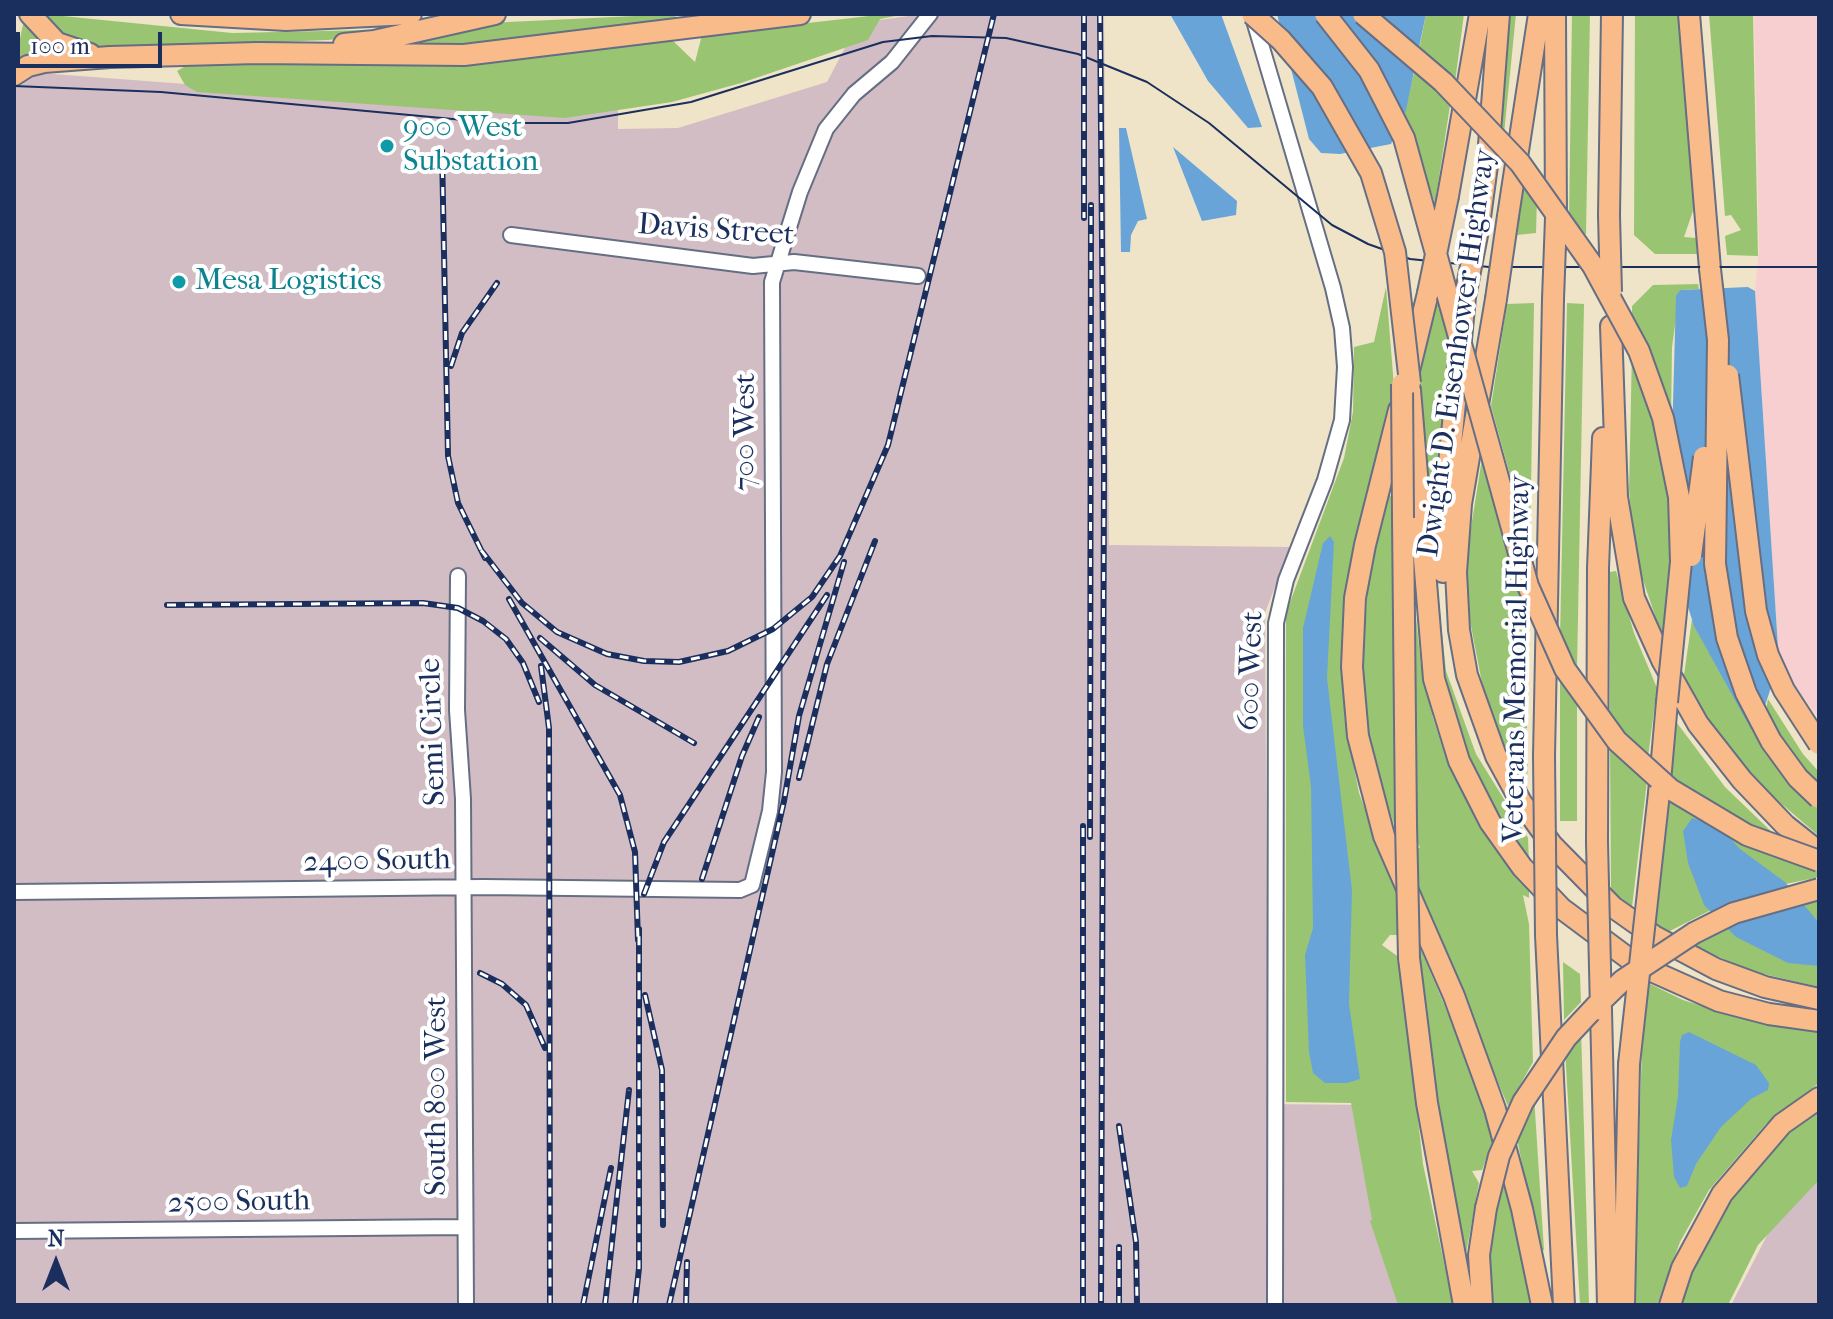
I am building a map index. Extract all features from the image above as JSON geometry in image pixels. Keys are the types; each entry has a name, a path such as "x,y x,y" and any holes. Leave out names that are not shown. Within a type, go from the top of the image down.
{"highway":[{"path":"30,14 57,43 74,51 110,57"},
{"path":"181,14 273,20 411,14"},
{"path":"257,53 374,41 495,14"},
{"path":"14,75 28,66 44,62 110,57 257,53 429,57 800,14"},
{"path":"1252,14 1318,82 1359,146 1391,234 1402,310 1411,517 1406,824 1409,958 1427,1103 1464,1305"},
{"path":"1325,14 1369,70 1404,138 1528,586 1565,669 1605,727 1670,789 1747,835 1819,861"},
{"path":"1363,14 1443,82 1520,163 1593,266 1639,351 1663,418 1679,497 1681,562 1646,931 1629,1064 1624,1305"},
{"path":"1470,81 1472,14"},
{"path":"1480,14 1470,81 1428,293 1361,562 1352,650 1355,718 1378,820 1454,996 1495,1109 1522,1209 1542,1305"},
{"path":"1470,683 1452,644 1442,540 1465,297 1488,158 1499,14"},
{"name":"Dwight D. Eisenhower Highway","path":"1539,14 1457,538 1457,603 1470,683 1489,741 1521,802 1563,858 1602,898 1654,936 1700,962 1765,987 1819,999"},
{"name":"Veterans Memorial Highway","path":"1555,14 1556,218 1544,756 1546,935 1564,1305"},
{"path":"1612,14 1609,215 1617,497 1634,598 1662,660 1698,724 1742,780 1785,825 1819,852"},
{"path":"1689,14 1710,269 1718,328 1715,564 1727,638 1746,693 1771,741 1798,778 1819,798"},
{"path":"1667,702 1705,453 1710,269"},
{"path":"1710,269 1724,316 1756,611 1768,655 1784,690 1819,744"},
{"path":"1608,1305 1597,842 1599,514 1611,326"},
{"path":"1411,517 1430,651 1444,720 1473,792 1522,867 1581,927 1653,974 1734,1006 1819,1021"},
{"path":"1482,1305 1479,1255 1486,1208 1499,1156 1523,1102 1566,1038 1623,980 1694,933 1734,913 1819,889"},
{"path":"1670,1305 1682,1268 1722,1194 1782,1124 1819,1098"}],"street":[{"name":"700 West","path":"740,890 752,885 770,811 774,772 772,282 805,180 826,129 854,94 892,62 930,14"},
{"name":"600 West","path":"1252,14 1333,288 1342,328 1345,367 1342,420 1325,480 1286,580 1276,623 1275,1305"},
{"name":"Davis Street","path":"511,235 753,266 806,263 918,276"},
{"name":"Semi Circle","path":"458,576 457,710 463,799 463,887"},
{"name":"2400 South","path":"14,892 463,887 740,890"},
{"name":"South 800 West","path":"463,887 466,1305"},
{"name":"2500 South","path":"14,1231 464,1227"}],"shaded area":[{"path":"923,14 1104,14 1109,545 1290,547 1265,613 1268,1104 1369,1105 1427,1305 14,1305 14,71 448,104 618,109 618,129 678,128 827,82 858,23"},
{"path":"1754,14 1819,14 1819,719 1779,663 1755,291 1759,250"},
{"path":"1819,1173 1819,1305 1731,1305 1788,1195"}],"green space":[{"path":"43,14 232,33 414,29 328,40 93,49 65,40"},
{"path":"677,14 670,26 475,49 383,48 487,23"},
{"path":"906,14 880,19 868,40 741,83 672,102 565,118 197,92 185,85 177,71 189,64 266,62 435,66 672,40 695,62 702,35"},
{"path":"1426,14 1464,14 1455,82 1419,50"},
{"path":"1501,14 1516,14 1504,134 1491,120"},
{"path":"1572,14 1590,14 1586,234 1581,234 1569,218"},
{"path":"1635,14 1678,14 1694,208 1684,237 1696,238 1697,254 1655,254 1634,235"},
{"path":"1709,14 1753,14 1758,256 1727,255 1725,236 1741,230 1731,215 1725,216"},
{"path":"24,20 36,36 58,54 14,66"},
{"path":"1416,65 1451,99 1435,203 1404,114"},
{"path":"1524,179 1537,196 1536,233 1517,235"},
{"path":"1698,284 1699,289 1680,290 1672,347 1671,418 1632,321 1632,306 1653,285"},
{"path":"1386,287 1394,387 1349,570 1343,618 1342,680 1345,722 1359,793 1398,897 1399,935 1390,935 1382,945 1400,958 1423,1164 1453,1305 1398,1305 1370,1221 1351,1103 1286,1102 1286,613 1344,458 1353,412 1354,347 1374,342"},
{"path":"1435,301 1442,301 1453,341 1436,574 1446,671 1476,754 1528,838 1529,863 1511,839 1473,774 1443,681 1428,498 1432,488 1427,483 1419,367"},
{"path":"1534,303 1530,548 1491,406 1507,304"},
{"path":"1567,303 1584,304 1577,669 1560,638"},
{"path":"1632,352 1647,388 1670,483 1674,561 1664,642 1642,577 1633,532 1629,490"},
{"path":"1483,452 1528,611 1527,728 1508,736 1528,765 1526,789 1501,740 1484,693 1469,616 1467,553"},
{"path":"1386,493 1396,500 1395,828 1371,752 1362,660 1371,551 1375,549"},
{"path":"1616,571 1634,633 1657,688 1648,757 1610,716 1610,572"},
{"path":"1412,578 1421,666 1449,767 1486,836 1529,891 1529,898 1523,895 1529,924 1533,1062 1508,1106 1412,881 1411,848 1420,848 1411,825"},
{"path":"1692,619 1757,730 1819,808 1819,836 1756,782 1711,730 1683,682"},
{"path":"1560,677 1577,704 1577,821 1560,821"},
{"path":"1768,699 1803,754 1819,772 1819,790 1765,715"},
{"path":"1677,723 1725,787 1777,837 1756,829 1669,775"},
{"path":"1610,745 1647,781 1632,907 1611,890"},
{"path":"1666,797 1732,838 1819,870 1819,877 1781,885 1711,910 1668,932 1650,919"},
{"path":"1819,896 1819,987 1751,971 1687,943"},
{"path":"1421,950 1464,1051 1493,1140 1482,1170 1472,1171 1479,1183 1461,1281 1414,957"},
{"path":"1563,962 1580,974 1581,1002 1564,1020"},
{"path":"1644,981 1683,1000 1736,1017 1819,1031 1819,1083 1766,1124 1709,1190 1680,1242 1657,1305 1634,1305"},
{"path":"1581,1029 1589,1305 1580,1305 1565,1049"},
{"path":"1534,1096 1544,1250 1539,1251 1516,1133"},
{"path":"1819,1106 1819,1180 1758,1245 1728,1305 1676,1305 1715,1215 1772,1145"},
{"path":"1502,1171 1532,1305 1484,1305 1484,1267"}],"water":[{"path":"1170,14 1221,14 1262,127 1248,128 1208,81"},
{"path":"1277,14 1426,14 1406,110 1391,144 1340,154 1321,153 1309,139"},
{"path":"1119,128 1126,128 1147,219 1138,221 1131,235 1130,252 1121,252"},
{"path":"1173,147 1237,201 1236,215 1202,221"},
{"path":"1748,287 1755,291 1779,663 1757,730 1751,729 1694,626 1669,546 1676,296 1680,290"},
{"path":"1330,536 1334,542 1327,678 1352,890 1349,1004 1360,1079 1347,1083 1325,1083 1313,1073 1309,1052 1305,955 1313,928 1311,787 1303,726 1303,628 1323,543"},
{"path":"1692,818 1718,825 1740,849 1785,882 1819,923 1819,966 1788,963 1736,937 1704,905 1688,863 1683,831"},
{"path":"1689,1032 1756,1065 1769,1083 1768,1090 1751,1099 1721,1127 1696,1164 1687,1186 1680,1188 1674,1177 1671,1140 1678,1096 1680,1042 1682,1035"}],"tram line":[{"path":"14,86 161,92 496,123 568,123 691,102 883,42 932,36 1006,38 1078,54 1147,82 1209,123 1332,225 1368,244 1410,259 1489,267 1819,267"}],"railway":[{"path":"481,550 522,603 557,632 607,654 644,661 679,662 728,651 773,629 812,597 840,556 888,445 994,14"},
{"path":"1084,14 1084,218"},
{"path":"1100,14 1104,470 1101,1305"},
{"path":"442,151 448,456 458,503 485,558"},
{"path":"1090,837 1091,205"},
{"path":"451,366 462,333 497,283"},
{"path":"799,778 827,664 875,541"},
{"path":"669,1305 784,801 799,716 844,562"},
{"path":"644,894 664,842 827,595"},
{"path":"509,599 620,795 635,852 638,940"},
{"path":"167,605 423,603 458,608 483,621 506,639 523,663 539,702"},
{"path":"540,638 595,685 694,743"},
{"path":"541,666 549,728 550,1305"},
{"path":"702,879 742,756 759,717"},
{"path":"1083,826 1083,1305"},
{"path":"635,1305 639,1268 639,929"},
{"path":"480,973 502,984 526,1005 545,1048"},
{"path":"645,995 662,1070 663,1225"},
{"path":"605,1305 629,1090"},
{"path":"1119,1126 1136,1242 1137,1305"},
{"path":"583,1305 611,1168"},
{"path":"1119,1247 1119,1305"},
{"path":"686,1305 687,1262"}],"place":[{"name":"900 West Substation","path":"387,146"},
{"name":"Mesa Logistics","path":"179,282"}]}
